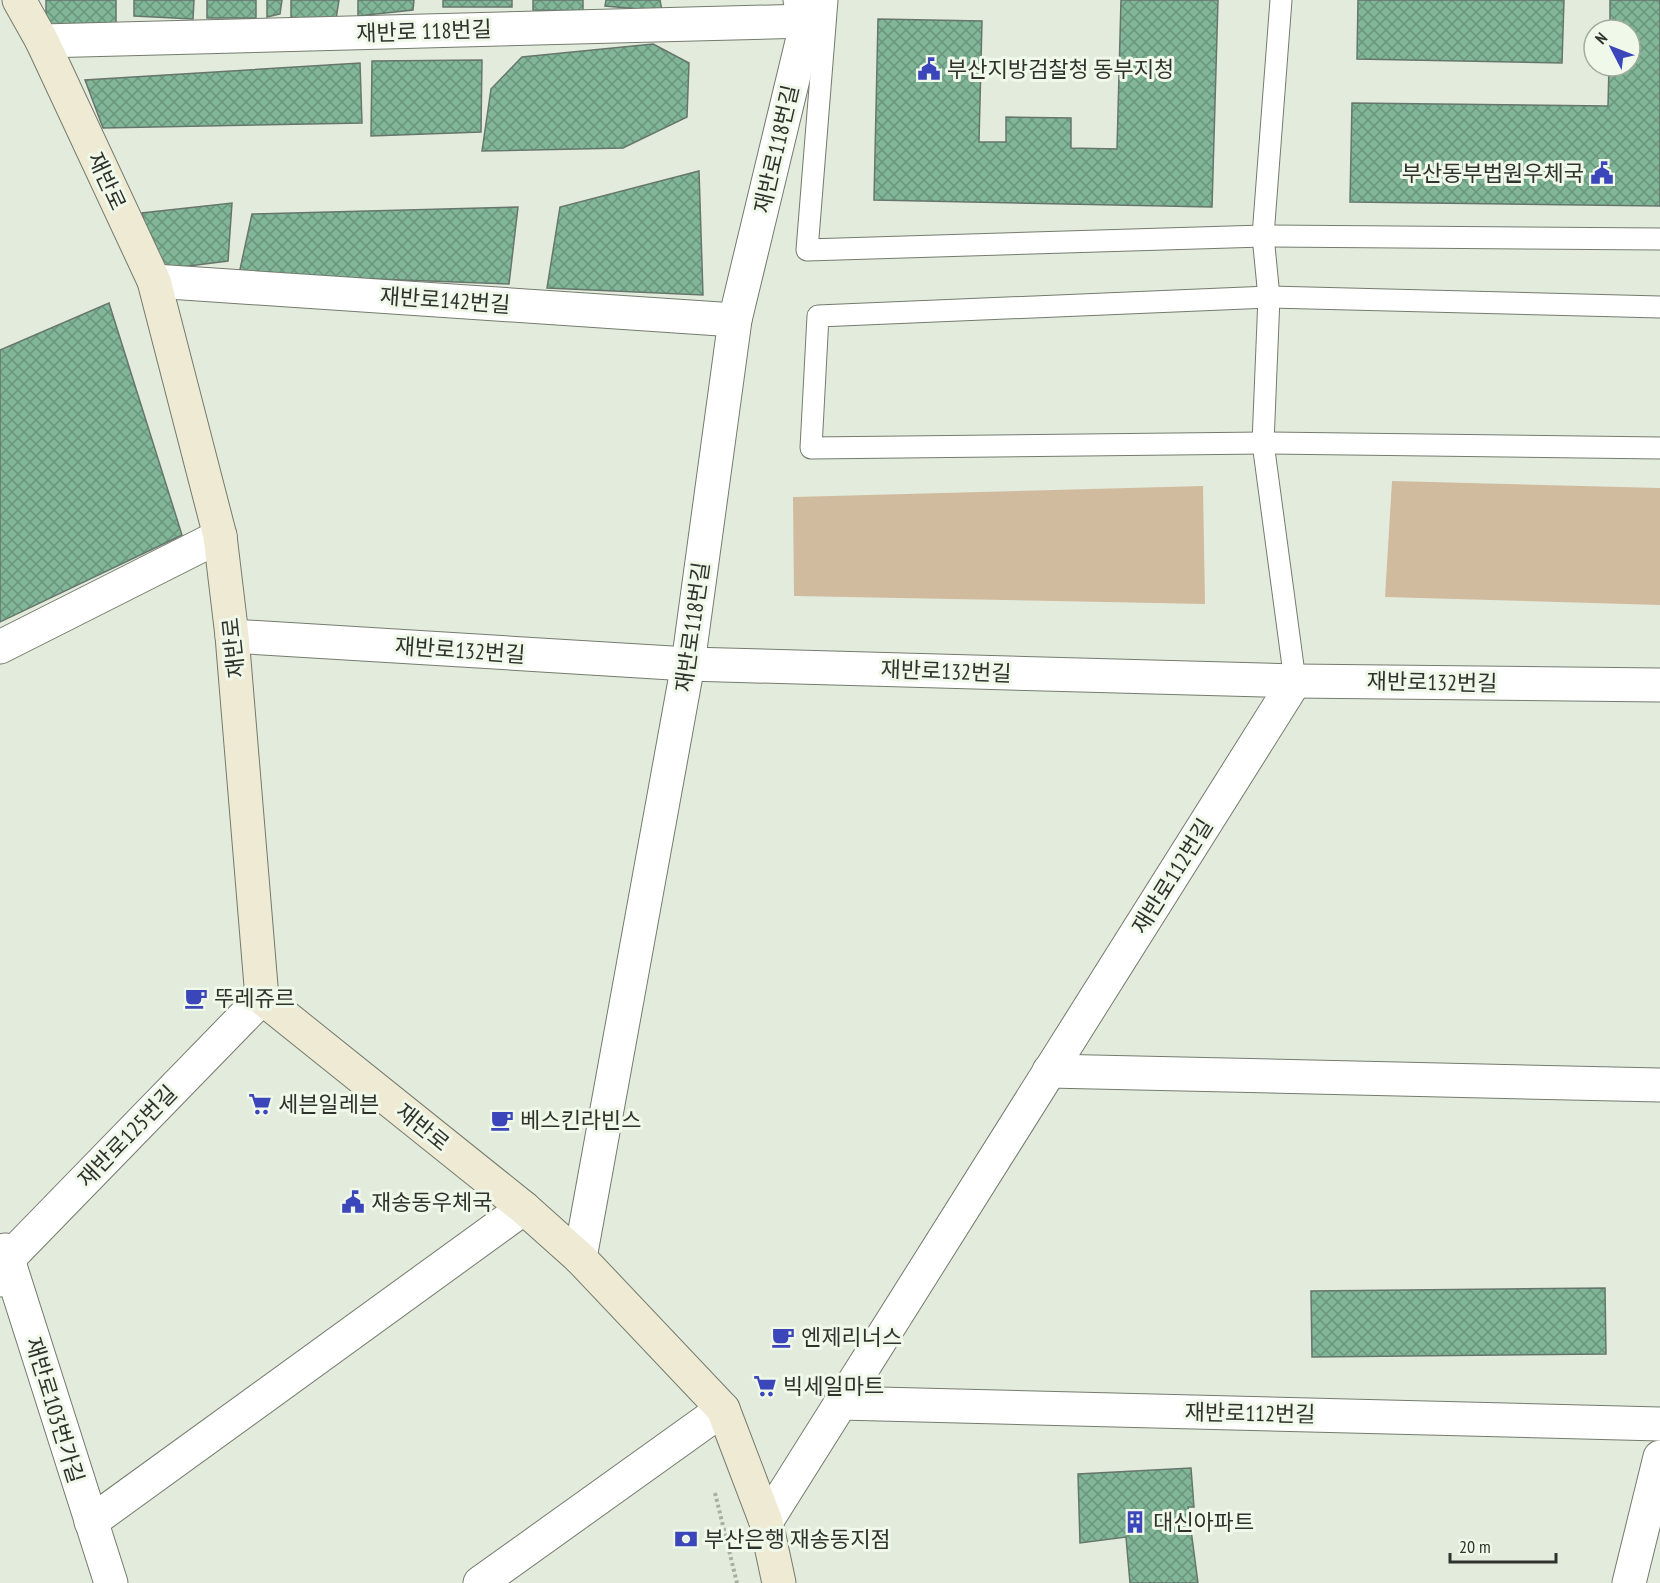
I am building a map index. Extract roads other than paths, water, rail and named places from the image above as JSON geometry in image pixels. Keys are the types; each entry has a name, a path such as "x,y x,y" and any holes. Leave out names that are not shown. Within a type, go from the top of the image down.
{"main road":[{"name":"재반로","path":"19,0 42,41 154,281 220,536 232,636 262,998 525,1208 580,1258 723,1409 766,1522 779,1583"}],"street":[{"name":"재반로 118번길","path":"42,41 811,7"},
{"name":"재반로118번길","path":"580,1258 688,664 735,320 811,7"},
{"name":"재반로142번길","path":"154,281 735,320"},
{"path":"0,646 220,536"},
{"name":"재반로132번길","path":"232,636 688,664 1295,681 1660,685"},
{"name":"재반로112번길","path":"766,1522 1295,681"},
{"name":"재반로125번길","path":"2,1260 262,998"},
{"path":"1049,1071 1660,1085"},
{"path":"91,1522 525,1208"},
{"name":"재반로103번가길","path":"2,1260 111,1583"},
{"name":"재반로112번길","path":"840,1403 1660,1424"},
{"path":"480,1583 723,1409"},
{"path":"1629,1583 1660,1457"}],"lane":[{"path":"1281,0 1263,236 1269,297 1263,443 1295,681"},
{"path":"811,7 807,250 1263,236 1660,239"},
{"path":"1660,307 1269,297 818,316 811,448 1263,443 1660,448"}],"place":[{"name":"부산지방검찰청 동부지청","path":"929,69"},
{"name":"부산동부법원우체국","path":"1602,173"},
{"name":"뚜레쥬르","path":"196,998"},
{"name":"세븐일레븐","path":"260,1104"},
{"name":"베스킨라빈스","path":"502,1120"},
{"name":"재송동우체국","path":"353,1202"},
{"name":"엔제리너스","path":"783,1337"},
{"name":"빅세일마트","path":"765,1386"},
{"name":"대신아파트","path":"1135,1522"},
{"name":"부산은행 재송동지점","path":"686,1539"}]}
